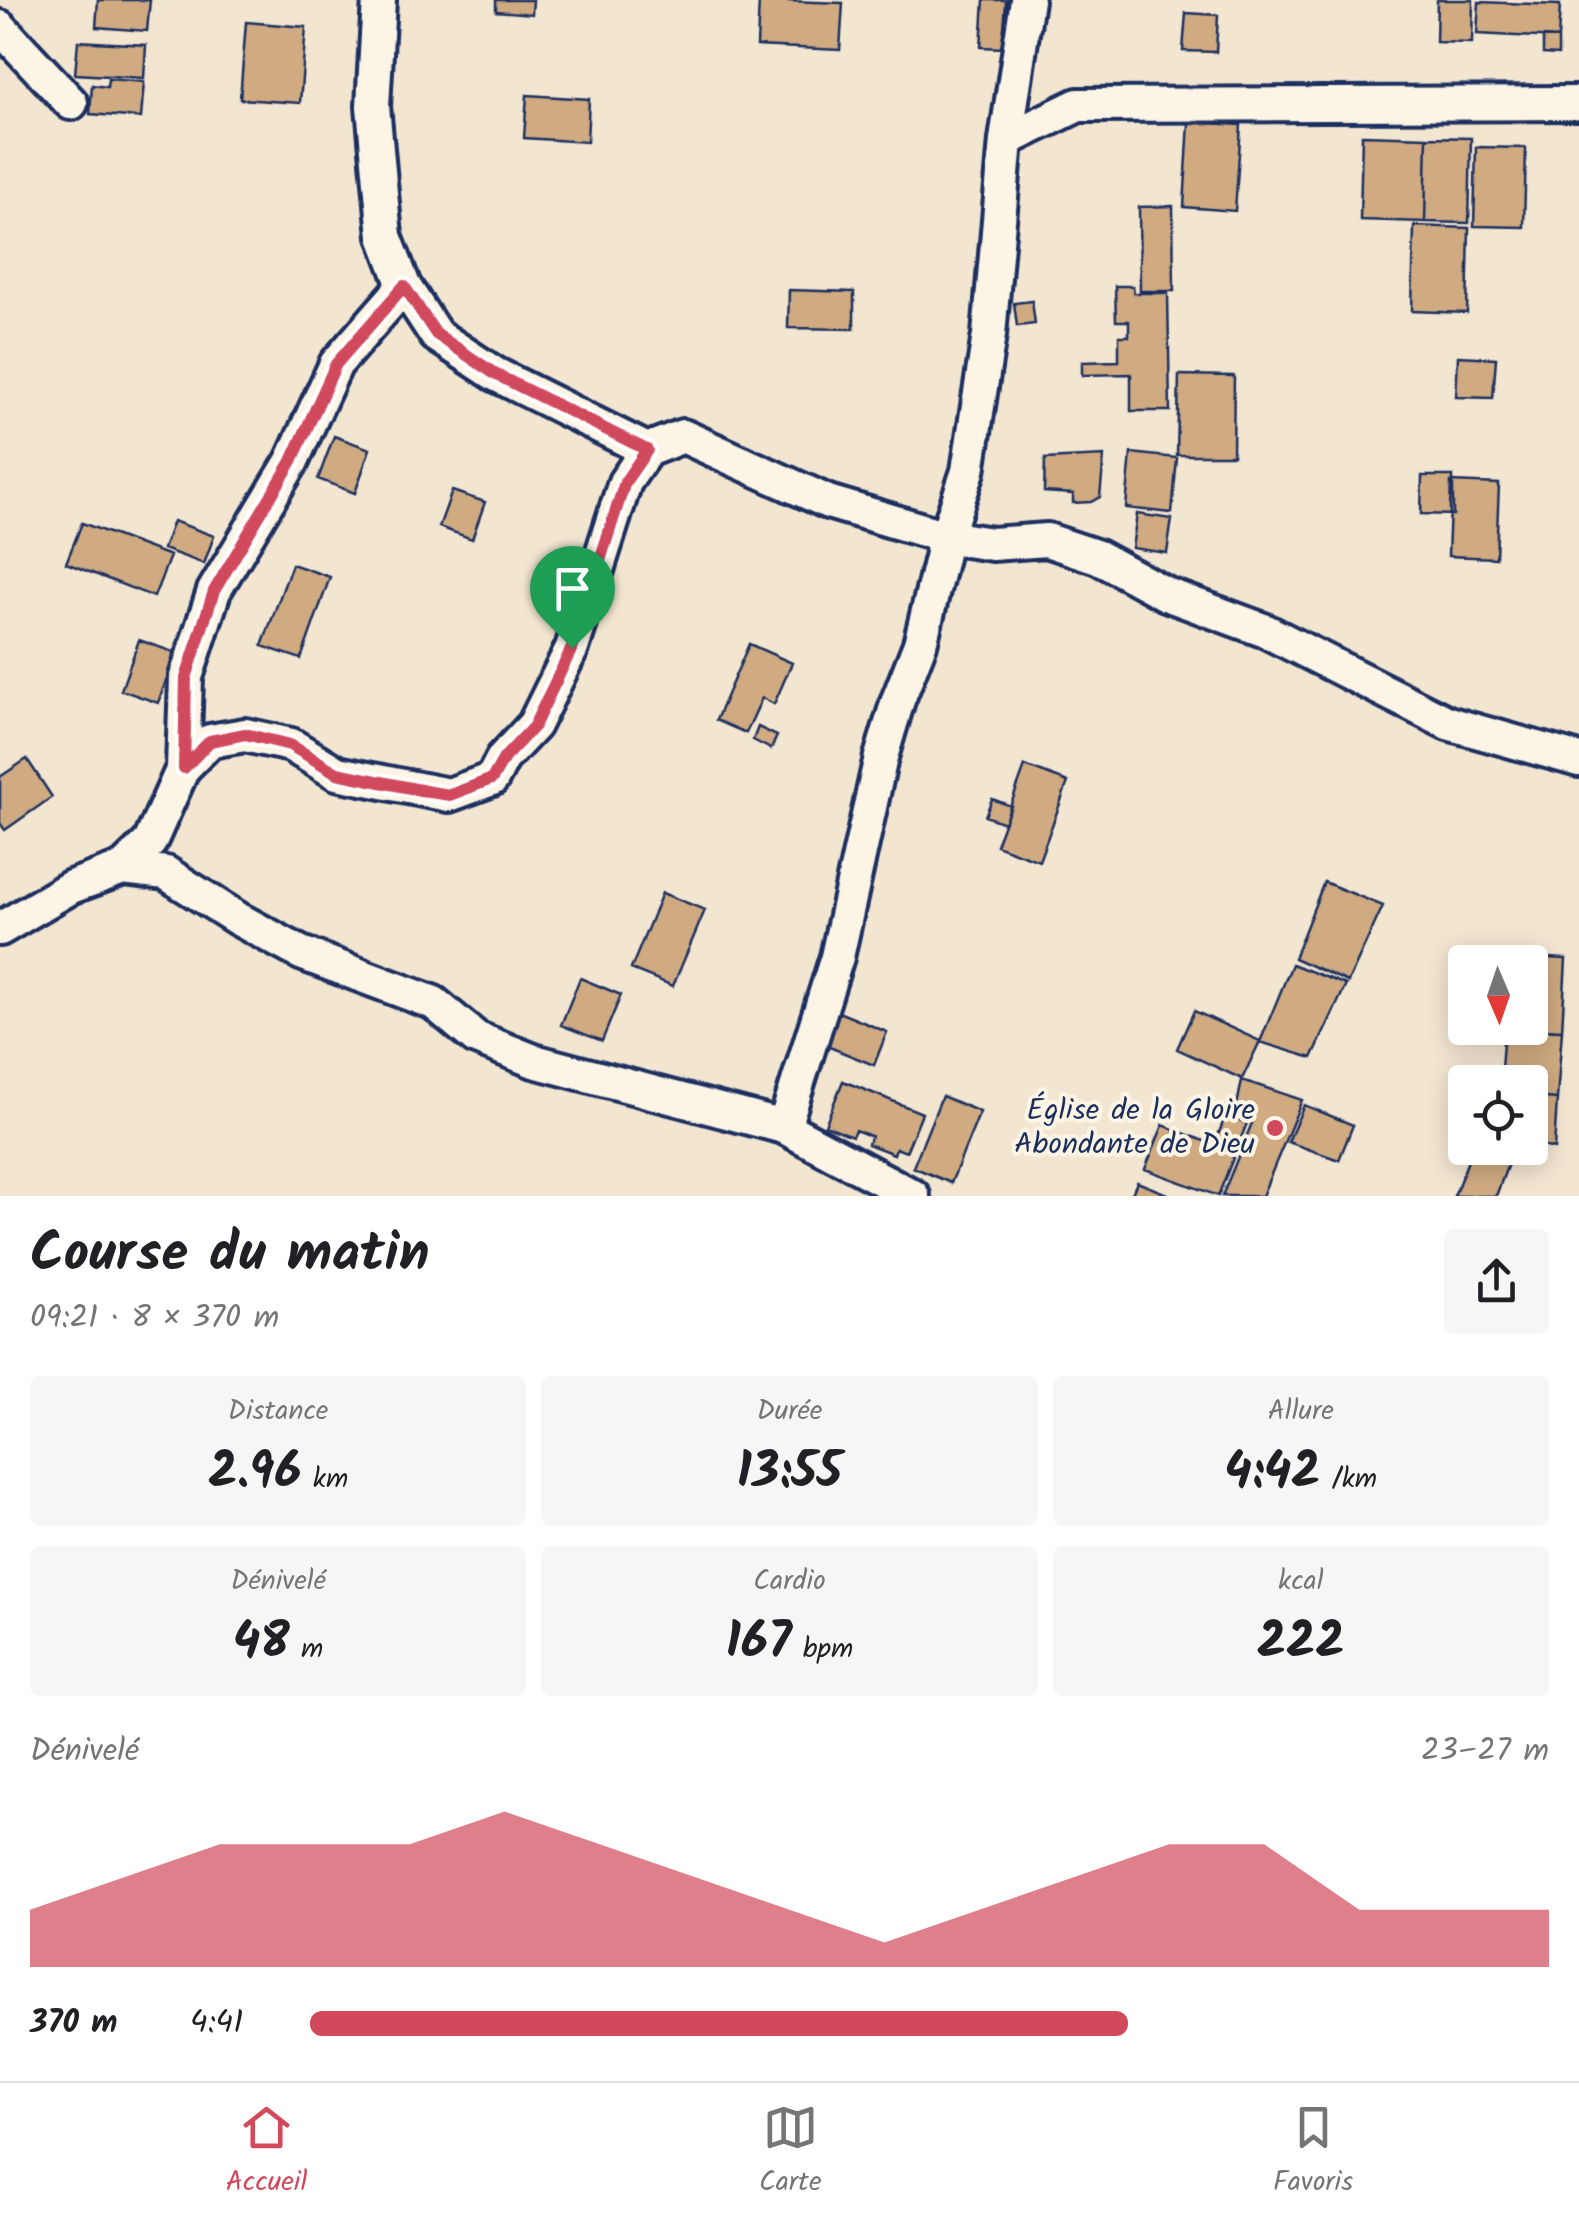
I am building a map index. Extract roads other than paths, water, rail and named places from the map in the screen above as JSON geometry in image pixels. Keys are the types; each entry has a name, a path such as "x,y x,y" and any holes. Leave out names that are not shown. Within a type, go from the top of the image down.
{"street":[{"path":"379,0 373,106 385,236 404,286 436,334 495,374 647,450"},
{"path":"784,1127 837,957 882,757 898,700 920,644 946,537 968,471 988,335 1006,140 1027,0"},
{"path":"0,27 70,102"},
{"path":"1006,140 1078,105 1579,103"},
{"path":"184,768 186,678 214,591 292,461 336,364 404,286"},
{"path":"0,930 71,887 123,868 150,842 184,768 210,741 245,734 290,745 337,773 450,795 492,779 504,758 534,726 572,648 625,482 647,450 683,436 828,502 946,537 992,544 1047,540 1098,556 1166,594 1266,632 1448,723 1579,760"},
{"path":"123,868 166,872 238,920 301,953 434,1003 476,1038 534,1060 784,1127 912,1196"}],"place":[{"name":"Église de la Gloire Abondante de Dieu","path":"1275,1128"}]}
